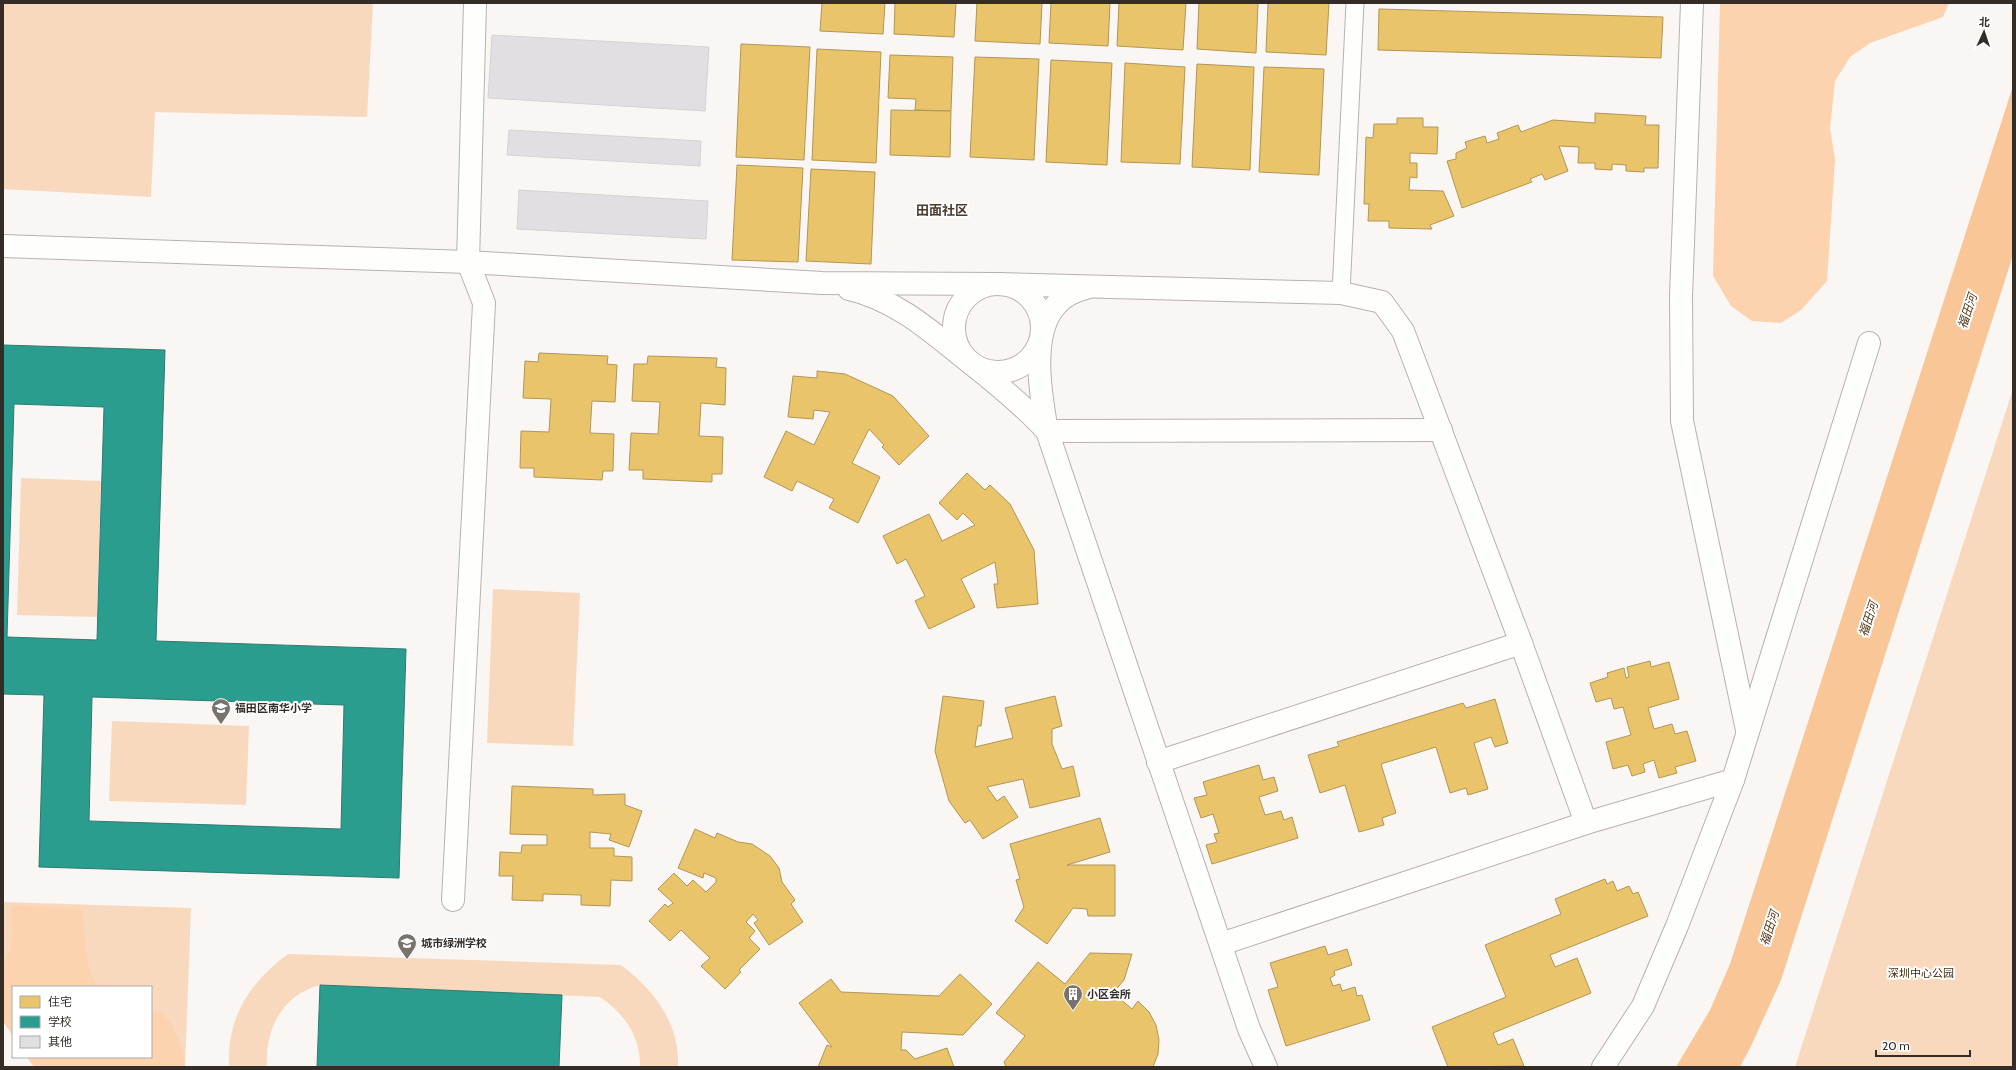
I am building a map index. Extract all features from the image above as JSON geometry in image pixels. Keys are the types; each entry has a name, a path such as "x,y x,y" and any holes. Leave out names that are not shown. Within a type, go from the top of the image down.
{"street":[{"path":"453,900 484,302 468,262 475,3"},
{"path":"1692,3 1681,296 1682,421 1748,731"},
{"path":"3,246 468,262 822,283 1007,284 1020,289 1030,297 1038,308 1042,320 1043,333 1040,359 1040,379 1047,431 1249,1029 1266,1067"},
{"path":"822,283 857,291 887,303 915,319 1029,412 1047,431 1441,430"},
{"path":"1091,286 1070,293 1056,304 1048,317 1039,347 1031,358 1020,367 1007,372 986,371 967,361 958,349 954,335 954,321 959,307 968,295 980,288 994,284 1091,286 1341,293 1382,302 1402,331 1441,430 1521,643 1586,823"},
{"path":"1603,1067 1643,1006 1677,926 1733,780 1869,343"},
{"path":"1158,762 1521,643"},
{"path":"1221,944 1586,823 1733,780"}],"lane":[{"path":"1341,293 1355,3"}],"green space":[{"path":"3,3 373,3 367,117 155,112 151,197 3,189"},
{"name":"深圳中心公园","path":"2013,389 2013,1067 1795,1067"},
{"path":"21,478 101,481 97,617 17,615"},
{"path":"493,589 580,593 573,746 487,743"},
{"path":"112,721 249,726 246,805 109,801"},
{"path":"3,902 191,908 185,1067 34,1067 28,1058 152,1058 152,986 12,986 12,1034 3,1021"},
{"path":"288,954 621,965 644,985 663,1009 675,1036 678,1067 640,1067 638,1046 629,1027 617,1010 600,997 320,985 295,997 286,1005 278,1016 269,1040 267,1067 229,1067 229,1049 232,1032 243,1003 262,977"}],"shaded area":[{"path":"1720,3 1949,3 1943,17 1870,43 1850,57 1835,81 1830,128 1835,160 1827,281 1801,310 1781,323 1752,321 1731,306 1713,276"},
{"path":"11,905 83,909 84,939 87,959 93,978 97,986 12,986 12,1034 3,1021 3,963 7,958 12,944"},
{"path":"152,1009 164,1015 172,1026 185,1062 185,1067 34,1067 28,1058 152,1058"}],"water":[{"name":"福田河","path":"2013,86 2013,255 1781,980 1740,1067 1676,1067 1710,1010 1730,964"}],"building: 住宅":[{"path":"822,3 885,3 883,34 820,31"},
{"path":"895,3 956,3 954,37 894,34"},
{"path":"977,3 1042,3 1040,44 975,41"},
{"path":"1051,3 1110,3 1108,46 1049,43"},
{"path":"1119,3 1186,3 1183,50 1117,46"},
{"path":"1199,3 1258,3 1256,53 1197,49"},
{"path":"1268,3 1329,3 1326,55 1266,52"},
{"path":"1379,9 1663,17 1661,58 1378,50"},
{"path":"741,44 810,47 804,160 736,157"},
{"path":"817,49 881,52 876,163 812,160"},
{"path":"890,55 953,57 951,111 915,110 916,99 888,98"},
{"path":"975,57 1039,59 1034,160 970,157"},
{"path":"1051,60 1112,63 1107,165 1046,162"},
{"path":"1125,63 1185,67 1180,164 1121,162"},
{"path":"1197,64 1254,67 1250,170 1192,167"},
{"path":"1264,67 1324,69 1319,175 1259,172"},
{"path":"891,110 951,111 950,157 890,155"},
{"path":"1595,113 1646,116 1645,125 1659,125 1658,168 1644,168 1644,172 1626,171 1626,165 1612,164 1612,170 1595,169 1595,163 1578,163 1579,147 1559,146 1568,171 1545,180 1542,174 1530,179 1532,182 1462,208 1447,161 1456,159 1456,153 1467,148 1465,142 1485,136 1487,143 1499,139 1497,133 1518,125 1521,132 1553,120 1595,123"},
{"path":"1397,118 1423,118 1423,127 1438,127 1437,154 1410,153 1410,163 1417,163 1417,178 1410,177 1409,190 1443,191 1454,216 1430,225 1432,229 1389,228 1389,221 1368,221 1369,204 1364,204 1366,137 1373,138 1374,124 1397,124"},
{"path":"737,165 803,168 798,262 732,260"},
{"path":"811,169 875,172 871,264 806,261"},
{"path":"539,353 608,356 607,364 617,365 615,402 592,401 590,433 614,434 613,471 603,471 602,480 534,477 534,468 520,468 521,431 549,432 551,399 523,398 525,361 538,362"},
{"path":"648,356 717,358 716,367 726,368 725,405 701,403 699,436 723,437 722,474 712,474 712,482 643,479 643,470 629,470 631,433 658,434 660,402 632,401 634,364 647,364"},
{"path":"817,371 845,374 893,396 929,436 899,465 882,447 884,445 869,429 852,463 880,477 858,523 829,508 834,499 797,481 792,491 764,477 786,431 814,445 830,412 814,410 813,419 788,417 793,376 817,378"},
{"path":"967,473 985,490 990,485 1010,504 1034,550 1038,604 997,608 994,584 998,584 995,562 961,579 975,607 929,629 915,601 925,596 906,559 897,564 883,536 929,514 942,541 975,525 963,513 957,520 939,503"},
{"path":"1650,661 1651,667 1669,662 1679,699 1648,708 1654,729 1672,724 1675,734 1687,731 1696,761 1675,767 1677,773 1659,778 1654,760 1643,764 1645,772 1632,776 1628,765 1613,769 1606,742 1631,735 1623,707 1614,709 1611,698 1596,702 1590,683 1608,677 1607,673 1624,668 1626,678 1629,677 1627,667"},
{"path":"943,696 984,701 981,726 978,726 975,747 1013,738 1005,708 1055,696 1062,726 1052,729 1052,744 1062,769 1073,766 1080,796 1030,808 1023,779 987,787 997,801 1004,796 1018,817 983,839 970,820 965,823 949,801 935,751"},
{"path":"1495,699 1508,743 1495,747 1491,737 1474,743 1488,789 1468,795 1466,788 1450,793 1436,747 1381,764 1396,813 1382,818 1384,825 1359,832 1345,785 1320,793 1308,755 1339,746 1337,742 1463,703 1466,708"},
{"path":"1259,765 1263,780 1274,777 1278,791 1259,797 1265,815 1281,811 1284,820 1292,817 1298,838 1212,864 1206,845 1217,842 1214,834 1219,833 1213,814 1201,818 1194,798 1207,795 1203,782"},
{"path":"512,786 593,789 593,795 625,794 625,805 642,811 629,847 609,840 611,834 590,832 590,848 614,848 614,856 632,857 632,881 611,880 610,906 581,905 581,895 543,894 543,901 512,900 513,876 499,876 500,852 521,853 522,845 547,845 547,835 510,834"},
{"path":"1100,818 1110,852 1067,865 1115,865 1115,916 1088,916 1087,909 1073,908 1047,944 1015,921 1024,907 1016,880 1020,879 1010,844"},
{"path":"695,829 715,838 717,833 738,842 752,844 770,856 779,868 782,882 795,900 791,904 803,922 769,945 754,923 758,920 753,914 746,922 755,931 749,938 760,949 739,970 741,972 725,989 701,966 710,958 681,930 670,941 649,921 665,904 668,907 673,903 658,889 674,873 687,886 693,880 706,892 716,882 716,878 704,873 703,878 678,868"},
{"path":"1605,879 1607,884 1613,881 1617,891 1629,886 1633,894 1638,892 1648,916 1550,955 1555,967 1577,958 1591,993 1493,1033 1498,1045 1513,1039 1524,1066 1448,1067 1432,1027 1506,997 1485,945 1561,914 1555,899"},
{"path":"1325,946 1328,955 1347,949 1352,965 1334,971 1335,975 1330,978 1333,986 1340,984 1342,991 1355,987 1357,996 1362,995 1370,1020 1286,1046 1268,990 1278,987 1270,963"},
{"name":"小区会所","path":"1090,953 1132,954 1124,980 1113,993 1132,1009 1138,1001 1149,1012 1156,1025 1159,1040 1158,1054 1153,1067 1006,1067 1004,1062 1025,1036 996,1013 1038,962 1065,984"},
{"path":"960,974 992,1004 963,1035 902,1032 901,1050 906,1050 915,1059 947,1048 954,1067 818,1067 827,1045 832,1047 799,1003 831,979 841,992 939,996"}],"building: 学校":[{"path":"3,345 165,350 156,641 406,649 399,878 39,867 44,695 3,694","holes":["14,404 104,407 97,640 7,637","92,697 344,705 341,829 89,821"]},
{"path":"320,985 562,995 559,1067 317,1067"}],"building: 其他":[{"path":"492,35 709,47 705,111 488,98"},
{"path":"509,130 701,141 700,166 507,155"},
{"path":"519,190 708,201 706,239 517,229"}],"place":[{"name":"福田区南华小学","path":"221,725"},
{"name":"城市绿洲学校","path":"407,960"},
{"name":"小区会所","path":"1073,1011"}],"district":[{"name":"田面社区","path":"942,210"}]}
